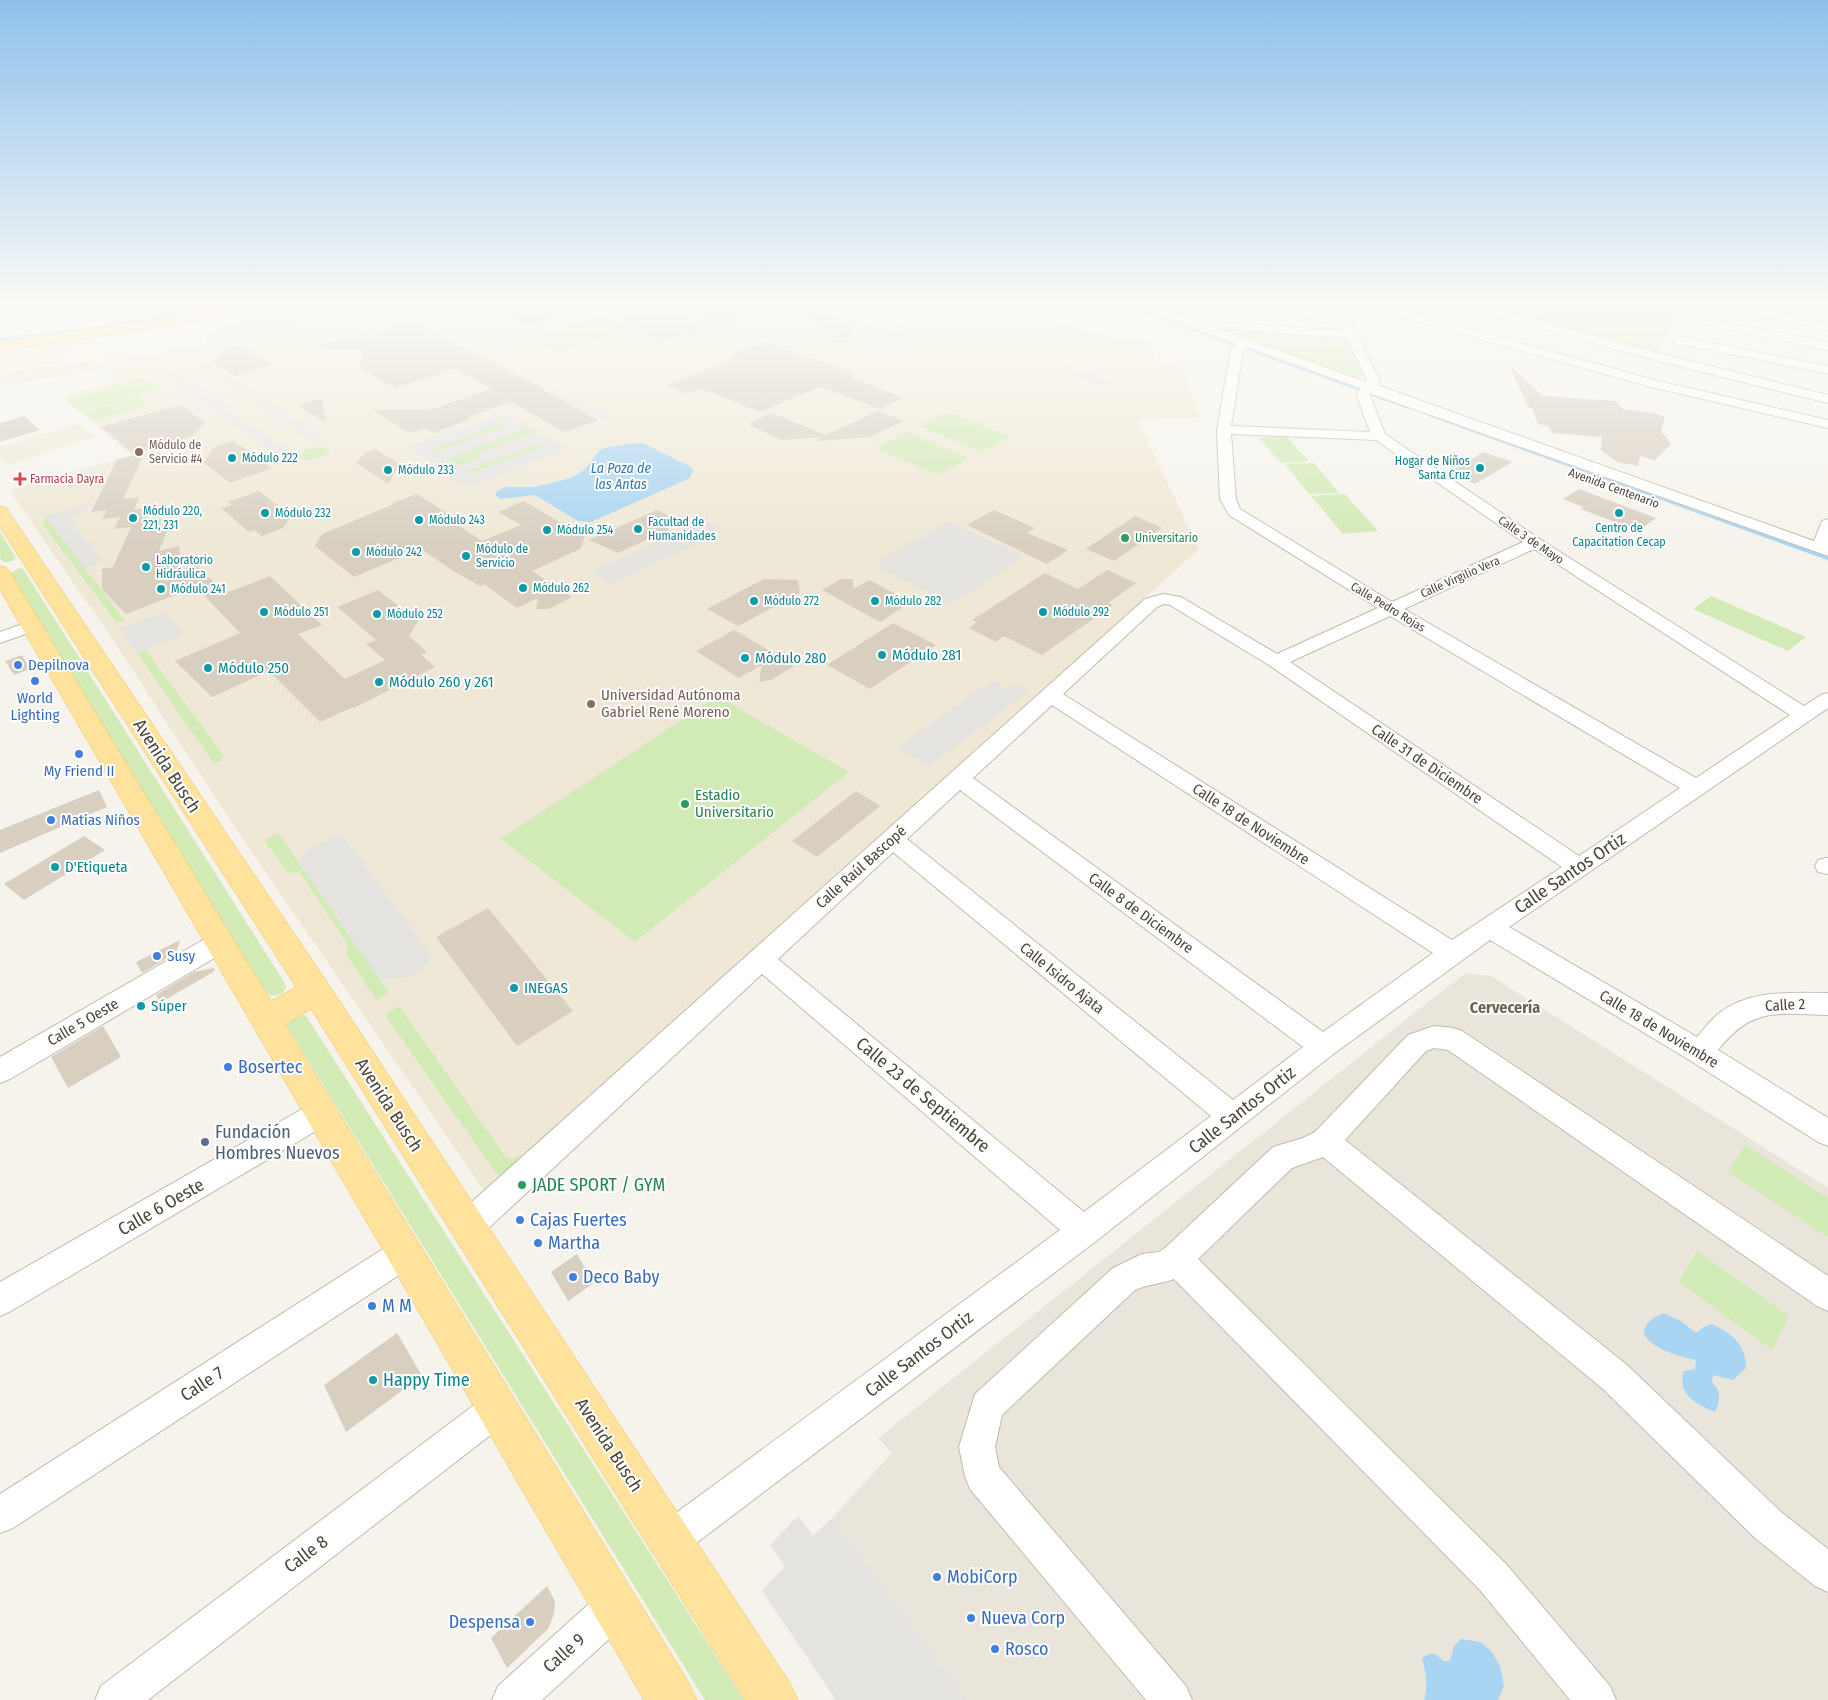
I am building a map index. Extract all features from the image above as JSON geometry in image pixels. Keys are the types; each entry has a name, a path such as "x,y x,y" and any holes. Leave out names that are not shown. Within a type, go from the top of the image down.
{"main road":[{"name":"Avenida Busch","path":"0,512 316,991 773,1700"},
{"path":"0,568 31,558"},
{"path":"0,572 219,943 672,1700"},
{"path":"265,1020 316,991"}],"street":[{"name":"Calle Pedro Rojas","path":"1232,388 1224,430 1228,499 1234,512 1391,609 1696,788"},
{"name":"Avenida Centenario","path":"1361,388 1406,400 1824,549"},
{"path":"1713,388 1828,424"},
{"path":"1762,388 1828,399"},
{"path":"1224,430 1379,436 1366,390"},
{"name":"Avenida Centenario","path":"1406,400 1424,417 1434,422 1828,565"},
{"name":"Calle 3 de Mayo","path":"1379,436 1535,543 1819,709"},
{"path":"1824,549 1828,524"},
{"name":"Calle Virgilio Vera","path":"1276,661 1535,543"},
{"name":"Calle Raúl Bascopé","path":"467,1227 1151,603 1163,599 1175,601 1276,661"},
{"path":"0,638 31,626"},
{"name":"Calle 31 de Diciembre","path":"1276,661 1579,867"},
{"name":"Calle 18 de Noviembre","path":"1050,695 1452,953"},
{"name":"Calle Santos Ortiz","path":"670,1540 1452,953 1696,788 1819,709"},
{"name":"Calle 8 de Diciembre","path":"958,778 1323,1048"},
{"name":"Calle Isidro Ajata","path":"892,839 1233,1117"},
{"name":"Calle 18 de Noviembre","path":"1489,927 1700,1053 1828,1133"},
{"name":"Calle 5 Oeste","path":"0,1071 219,943"},
{"name":"Calle 23 de Septiembre","path":"761,958 1084,1231"},
{"name":"Calle 2","path":"1700,1053 1728,1022 1745,1011 1769,1004 1828,1004"},
{"path":"1172,1700 983,1476 978,1447 987,1406 1124,1279 1142,1270 1164,1267 1176,1259 1283,1158 1308,1150 1325,1141 1417,1043 1434,1037 1453,1039 1828,1295"},
{"name":"Calle 6 Oeste","path":"0,1300 322,1113"},
{"path":"1325,1141 1615,1377 1768,1524 1828,1573"},
{"name":"Calle 7","path":"0,1515 405,1253"},
{"path":"1176,1259 1493,1577 1596,1700"},
{"name":"Calle 8","path":"115,1700 498,1408"},
{"name":"Calle 9","path":"512,1700 616,1606"}],"shaded area":[{"name":"Universidad Autónoma Gabriel René Moreno","path":"91,388 1190,388 1201,418 1138,420 1199,549 487,1195 234,826 109,634 9,490 132,455 63,399 70,397 68,394"},
{"path":"182,388 198,388 292,453 277,455"},
{"path":"233,388 248,388 255,393 320,437 314,443"},
{"path":"557,390 612,417 603,420 552,394"},
{"path":"495,415 512,417 530,427 447,459 458,466 473,460 481,453 538,431 564,446 562,451 479,484 459,484 442,473 443,470 409,449 416,444","holes":["502,423 506,426 437,452 432,449","537,444 542,447 471,474 466,471"]},
{"path":"77,424 96,436 8,465 0,457 0,447"},
{"path":"87,504 89,506 71,518 100,559 93,566 85,569 45,516"},
{"path":"705,520 724,531 610,585 591,572"},
{"path":"946,523 952,523 1022,555 1021,559 951,604 881,569 878,565 880,560"},
{"path":"164,612 183,635 137,653 119,629"},
{"path":"993,680 1007,689 1015,684 1029,691 929,766 897,747"},
{"path":"339,833 344,837 432,956 427,965 407,978 380,979 298,862 308,848 320,844"},
{"path":"1465,973 1491,976 1828,1188 1828,1700 968,1700 832,1518 892,1453 878,1438"},
{"path":"798,1516 813,1536 832,1518 968,1700 836,1700 762,1591 785,1566 770,1545"}],"green space":[{"path":"105,388 157,389 82,412 66,400"},
{"path":"137,397 149,405 95,421 84,413"},
{"path":"949,412 1012,437 982,452 919,427"},
{"path":"502,423 507,426 437,452 431,448"},
{"path":"530,427 538,431 481,453 473,460 458,466 446,459"},
{"path":"907,432 970,458 938,475 875,448"},
{"path":"1286,436 1309,461 1281,463 1259,438"},
{"path":"537,443 542,447 471,474 465,471"},
{"path":"323,447 329,450 329,452 323,457 307,460 300,457 301,453 308,449"},
{"path":"1314,463 1339,493 1309,494 1285,464"},
{"path":"1345,494 1378,531 1343,534 1311,496"},
{"path":"46,518 125,621 116,622 42,523"},
{"path":"0,532 16,558 8,562 2,561 0,558"},
{"path":"18,568 23,569 284,982 286,987 282,994 271,996 266,992 10,574"},
{"path":"1711,596 1806,637 1788,651 1693,609"},
{"path":"130,629 224,756 222,760 217,763 212,761 124,634"},
{"path":"717,696 849,772 635,942 501,839"},
{"path":"278,833 389,992 376,1000 346,954 348,945 300,873 288,872 264,840"},
{"path":"399,1006 506,1157 514,1159 524,1156 505,1172 499,1175 495,1172 385,1015"},
{"path":"297,1012 306,1016 744,1700 705,1700 286,1025 288,1015"},
{"path":"1745,1145 1828,1198 1828,1237 1728,1172"},
{"path":"1697,1251 1789,1316 1772,1350 1679,1282"}],"water":[{"name":"La Poza de las Antas","path":"634,443 645,444 689,466 693,470 690,478 591,522 578,521 535,495 501,499 495,495 497,491 506,487 535,487 571,478 584,470 599,451 604,448"},
{"path":"1663,1313 1681,1321 1696,1333 1712,1324 1732,1336 1741,1346 1744,1352 1746,1368 1733,1380 1713,1375 1712,1382 1719,1396 1715,1412 1701,1406 1690,1398 1683,1386 1684,1371 1695,1369 1696,1360 1674,1354 1652,1344 1646,1337 1644,1329 1649,1321"},
{"path":"1461,1639 1480,1642 1491,1651 1500,1666 1504,1686 1498,1700 1424,1700 1426,1679 1422,1658 1429,1654 1436,1654 1443,1661 1450,1661 1454,1646"}],"building":[{"path":"542,388 598,420 564,432 511,402 468,417 471,419 433,433 425,428 410,433 372,410 429,410 492,389"},
{"path":"674,388 817,388 760,412 702,389 685,393"},
{"path":"824,388 879,388 904,398 880,409"},
{"path":"1520,388 1534,388 1542,396 1615,401 1623,409 1653,413 1665,417 1661,431 1671,444 1655,460 1640,456 1638,466 1617,462 1601,450 1602,437 1553,433 1548,426 1538,424 1532,408 1529,408"},
{"path":"322,398 326,422 298,406"},
{"path":"180,405 205,423 190,437 134,454 101,427"},
{"path":"878,411 904,421 870,437 816,441 822,437 781,440 748,424 772,413 826,435"},
{"path":"24,416 40,430 0,442 0,423"},
{"name":"Módulo 222","path":"233,441 272,468 230,483 204,463 213,448"},
{"name":"Módulo 233","path":"375,449 400,464 388,484 356,463 365,453"},
{"path":"145,452 123,499 139,497 134,510 151,507 145,522 162,519 157,531 168,529 159,551 179,546 181,570 195,565 226,593 270,576 322,625 298,634 345,679 385,660 366,644 376,640 337,607 378,590 418,621 409,636 427,652 421,655 435,667 354,708 320,722 269,671 212,697 175,661 240,633 196,587 126,614 102,589 102,569 113,567 131,527 114,529 120,517 102,519 107,510 91,512 117,460"},
{"name":"Hogar de Niños Santa Cruz","path":"1484,452 1512,462 1475,484 1448,473"},
{"name":"Centro de Capacitation Cecap","path":"1579,489 1656,518 1638,531 1581,509 1584,507 1563,499"},
{"name":"Módulo 232","path":"259,491 291,516 283,528 262,536 254,530 249,532 221,508 232,505 228,502"},
{"path":"417,494 456,519 452,521 482,541 521,525 498,512 524,501 585,537 580,549 532,571 572,597 549,609 536,609 538,598 517,608 484,584 480,586 421,549 354,577 315,546 322,534"},
{"name":"Facultad de Humanidades","path":"657,510 673,518 668,530 618,553 589,540"},
{"path":"994,510 1035,528 1027,533 1068,550 1047,564 967,525"},
{"path":"1135,516 1162,528 1114,561 1086,549"},
{"name":"Módulo 292","path":"1107,570 1136,583 1108,603 1113,605 1042,655 1004,636 996,642 969,628 977,622 972,620 1045,573 1078,589"},
{"name":"Módulo 272","path":"764,579 798,580 800,593 738,626 707,609"},
{"name":"Módulo 282","path":"841,579 853,579 853,589 869,580 911,602 880,622 822,590"},
{"name":"Módulo 281","path":"893,623 936,645 870,689 827,665"},
{"name":"Módulo 280","path":"734,630 794,666 771,680 759,682 762,665 739,678 696,651"},
{"name":"Depilnova","path":"22,655 30,669 14,675 5,661"},
{"name":"Matias Niños","path":"99,790 107,807 0,853 0,830"},
{"path":"856,791 880,806 817,857 792,841"},
{"name":"D'Etiqueta","path":"84,836 105,850 24,900 4,884"},
{"name":"INEGAS","path":"488,908 573,1011 517,1046 436,937"},
{"name":"Susy","path":"180,940 176,953 142,973 136,962"},
{"path":"214,968 215,971 163,1001 162,1006 156,995 194,972"},
{"path":"103,1026 121,1057 68,1088 51,1057"},
{"name":"Deco Baby","path":"577,1254 594,1283 568,1301 551,1272"},
{"name":"Happy Time","path":"397,1333 422,1376 346,1432 324,1385"},
{"name":"Despensa","path":"547,1586 555,1601 554,1614 548,1629 507,1668 491,1638"}],"waterway":[{"path":"1355,388 1407,407"},
{"path":"1430,415 1571,466"},
{"path":"1568,464 1828,558"}],"place":[{"name":"Módulo de Servicio #4","path":"139,452"},
{"name":"Módulo 222","path":"232,458"},
{"name":"Hogar de Niños Santa Cruz","path":"1480,468"},
{"name":"Módulo 233","path":"388,470"},
{"name":"Farmacia Dayra","path":"20,479"},
{"name":"Módulo 232","path":"265,513"},
{"name":"Centro de Capacitation Cecap","path":"1619,513"},
{"name":"Módulo 220, 221, 231","path":"133,518"},
{"name":"Módulo 243","path":"419,520"},
{"name":"Facultad de Humanidades","path":"638,529"},
{"name":"Módulo 254","path":"547,530"},
{"name":"Universitario","path":"1125,538"},
{"name":"Módulo 242","path":"356,552"},
{"name":"Módulo de Servicio","path":"466,556"},
{"name":"Laboratorio Hidráulica","path":"146,567"},
{"name":"Módulo 262","path":"523,588"},
{"name":"Módulo 241","path":"161,589"},
{"name":"Módulo 272","path":"754,601"},
{"name":"Módulo 282","path":"875,601"},
{"name":"Módulo 251","path":"264,612"},
{"name":"Módulo 292","path":"1043,612"},
{"name":"Módulo 252","path":"377,614"},
{"name":"Módulo 281","path":"882,655"},
{"name":"Módulo 280","path":"745,658"},
{"name":"Depilnova","path":"18,665"},
{"name":"Módulo 250","path":"208,668"},
{"name":"World Lighting","path":"35,681"},
{"name":"Módulo 260 y 261","path":"379,682"},
{"name":"Universidad Autónoma Gabriel René Moreno","path":"591,704"},
{"name":"My Friend II","path":"79,754"},
{"name":"Estadio Universitario","path":"685,804"},
{"name":"Matias Niños","path":"51,820"},
{"name":"D'Etiqueta","path":"55,867"},
{"name":"Susy","path":"157,956"},
{"name":"INEGAS","path":"514,988"},
{"name":"Súper","path":"141,1006"},
{"name":"Bosertec","path":"228,1067"},
{"name":"Fundación Hombres Nuevos","path":"205,1142"},
{"name":"JADE SPORT / GYM","path":"522,1185"},
{"name":"Cajas Fuertes","path":"520,1220"},
{"name":"Martha","path":"538,1243"},
{"name":"Deco Baby","path":"573,1277"},
{"name":"M M","path":"372,1306"},
{"name":"Happy Time","path":"373,1380"},
{"name":"MobiCorp","path":"937,1577"},
{"name":"Nueva Corp","path":"971,1618"},
{"name":"Despensa","path":"530,1622"},
{"name":"Rosco","path":"995,1649"}],"district":[{"name":"Cervecería","path":"1505,1007"}]}
